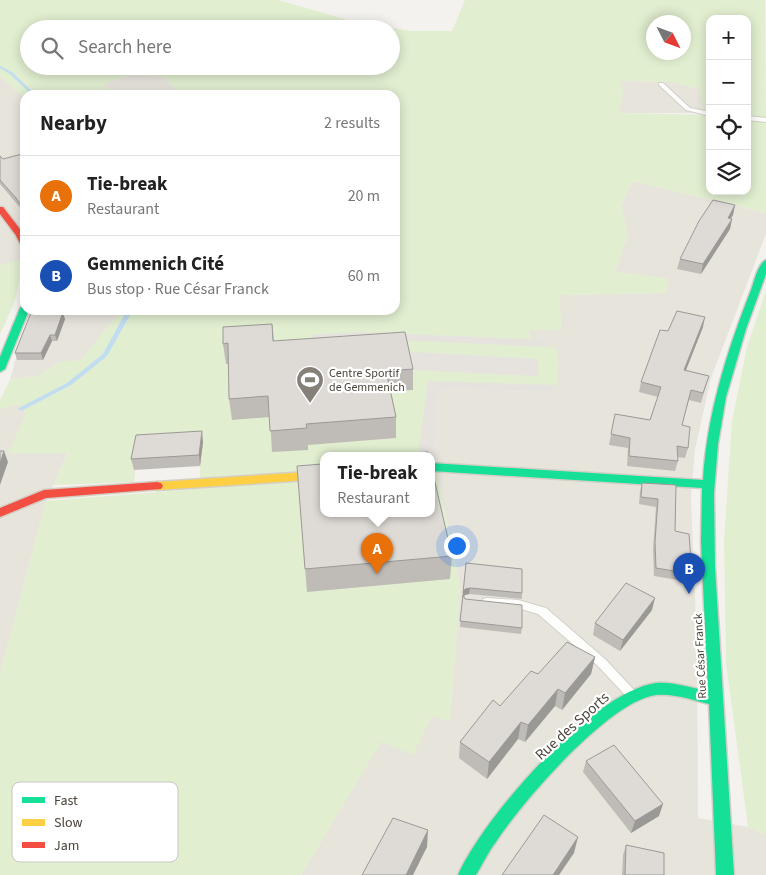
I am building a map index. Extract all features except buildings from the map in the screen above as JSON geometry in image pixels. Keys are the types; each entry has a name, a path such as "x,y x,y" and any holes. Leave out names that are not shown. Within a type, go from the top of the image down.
{"street":[{"path":"0,209 20,235"},
{"name":"Rue César Franck","path":"725,875 708,540 708,484 716,419 725,380 741,329 766,263"},
{"path":"0,369 22,315"},
{"path":"435,467 708,484"},
{"path":"0,513 44,494 320,474"},
{"name":"Rue des Sports","path":"466,875 490,836 551,763 614,707 632,695 656,689 716,699"}],"lane":[{"path":"660,84 688,109 706,113"},
{"path":"751,118 766,120"},
{"path":"479,601 518,604 542,611 601,662 632,695"}],"shaded area":[{"path":"131,75 144,75 163,77 177,90 110,90 102,84"},
{"path":"0,76 20,94 20,261 0,265"},
{"path":"619,81 673,82 701,89 702,111 692,113 618,113 623,94"},
{"path":"633,181 766,213 766,234 711,378 695,449 691,498 697,647 698,818 748,827 766,834 766,875 301,875 381,741 432,715 450,721 460,586 436,470 438,390 556,392 548,340 531,339 528,329 561,330 559,295 665,293 668,279 615,272 628,234 621,206"},
{"path":"33,315 118,315 81,360 60,362 37,376 10,380 20,344"},
{"path":"360,332 548,340 548,347 375,339 311,344 311,335"},
{"path":"410,352 538,359 538,376 413,370"},
{"path":"428,381 556,385 556,392 438,390 436,461 435,452 418,452"},
{"path":"19,404 26,413 68,452 46,501 0,674 0,409"}],"green space":[{"path":"0,0 278,0 348,20 20,20 20,75 131,75 103,84 110,90 20,90 20,94 0,76"},
{"path":"465,0 765,0 766,118 751,116 751,15 706,15 706,112 702,111 700,89 673,82 620,81 623,94 619,113 706,115 706,195 751,195 751,119 766,121 766,213 633,181 621,206 628,234 615,272 668,279 665,293 560,295 561,330 528,330 531,339 548,340 549,347 557,350 556,392 438,390 436,461 435,452 320,452 320,472 200,479 200,466 138,447 134,482 53,485 68,453 8,453 26,413 19,404 0,409 0,400 10,380 37,376 60,362 81,360 118,315 400,315 400,90 177,90 163,77 144,75 400,75 400,29 452,31"},
{"path":"19,261 20,271 17,290 12,308 0,334 0,265"},
{"path":"766,291 766,834 748,827 726,663 724,540 732,421 747,347"},
{"path":"435,470 460,586 450,721 432,716 413,755 381,742 301,875 0,875 0,674 46,501 320,479 320,517 435,517"}],"waterway":[{"path":"0,67 11,73 29,90"},
{"path":"21,409 69,384 105,355 127,315"}],"traffic: fast":[{"path":"725,875 707,517 709,468 716,421 727,374 741,329 766,263"},
{"path":"0,369 22,315"},
{"path":"435,467 708,484"},
{"path":"467,875 490,836 521,797 566,749 590,726 614,707 637,694 656,689 716,699"}],"traffic: slow":[{"path":"157,486 320,475"}],"traffic: jam":[{"path":"0,209 20,235"},
{"path":"0,513 44,494 157,486"}],"place":[{"name":"Centre Sportif de Gemmenich","path":"310,404"},
{"name":"Tie-break","path":"377,574"},
{"name":"Gemmenich Cité","path":"689,594"}]}
